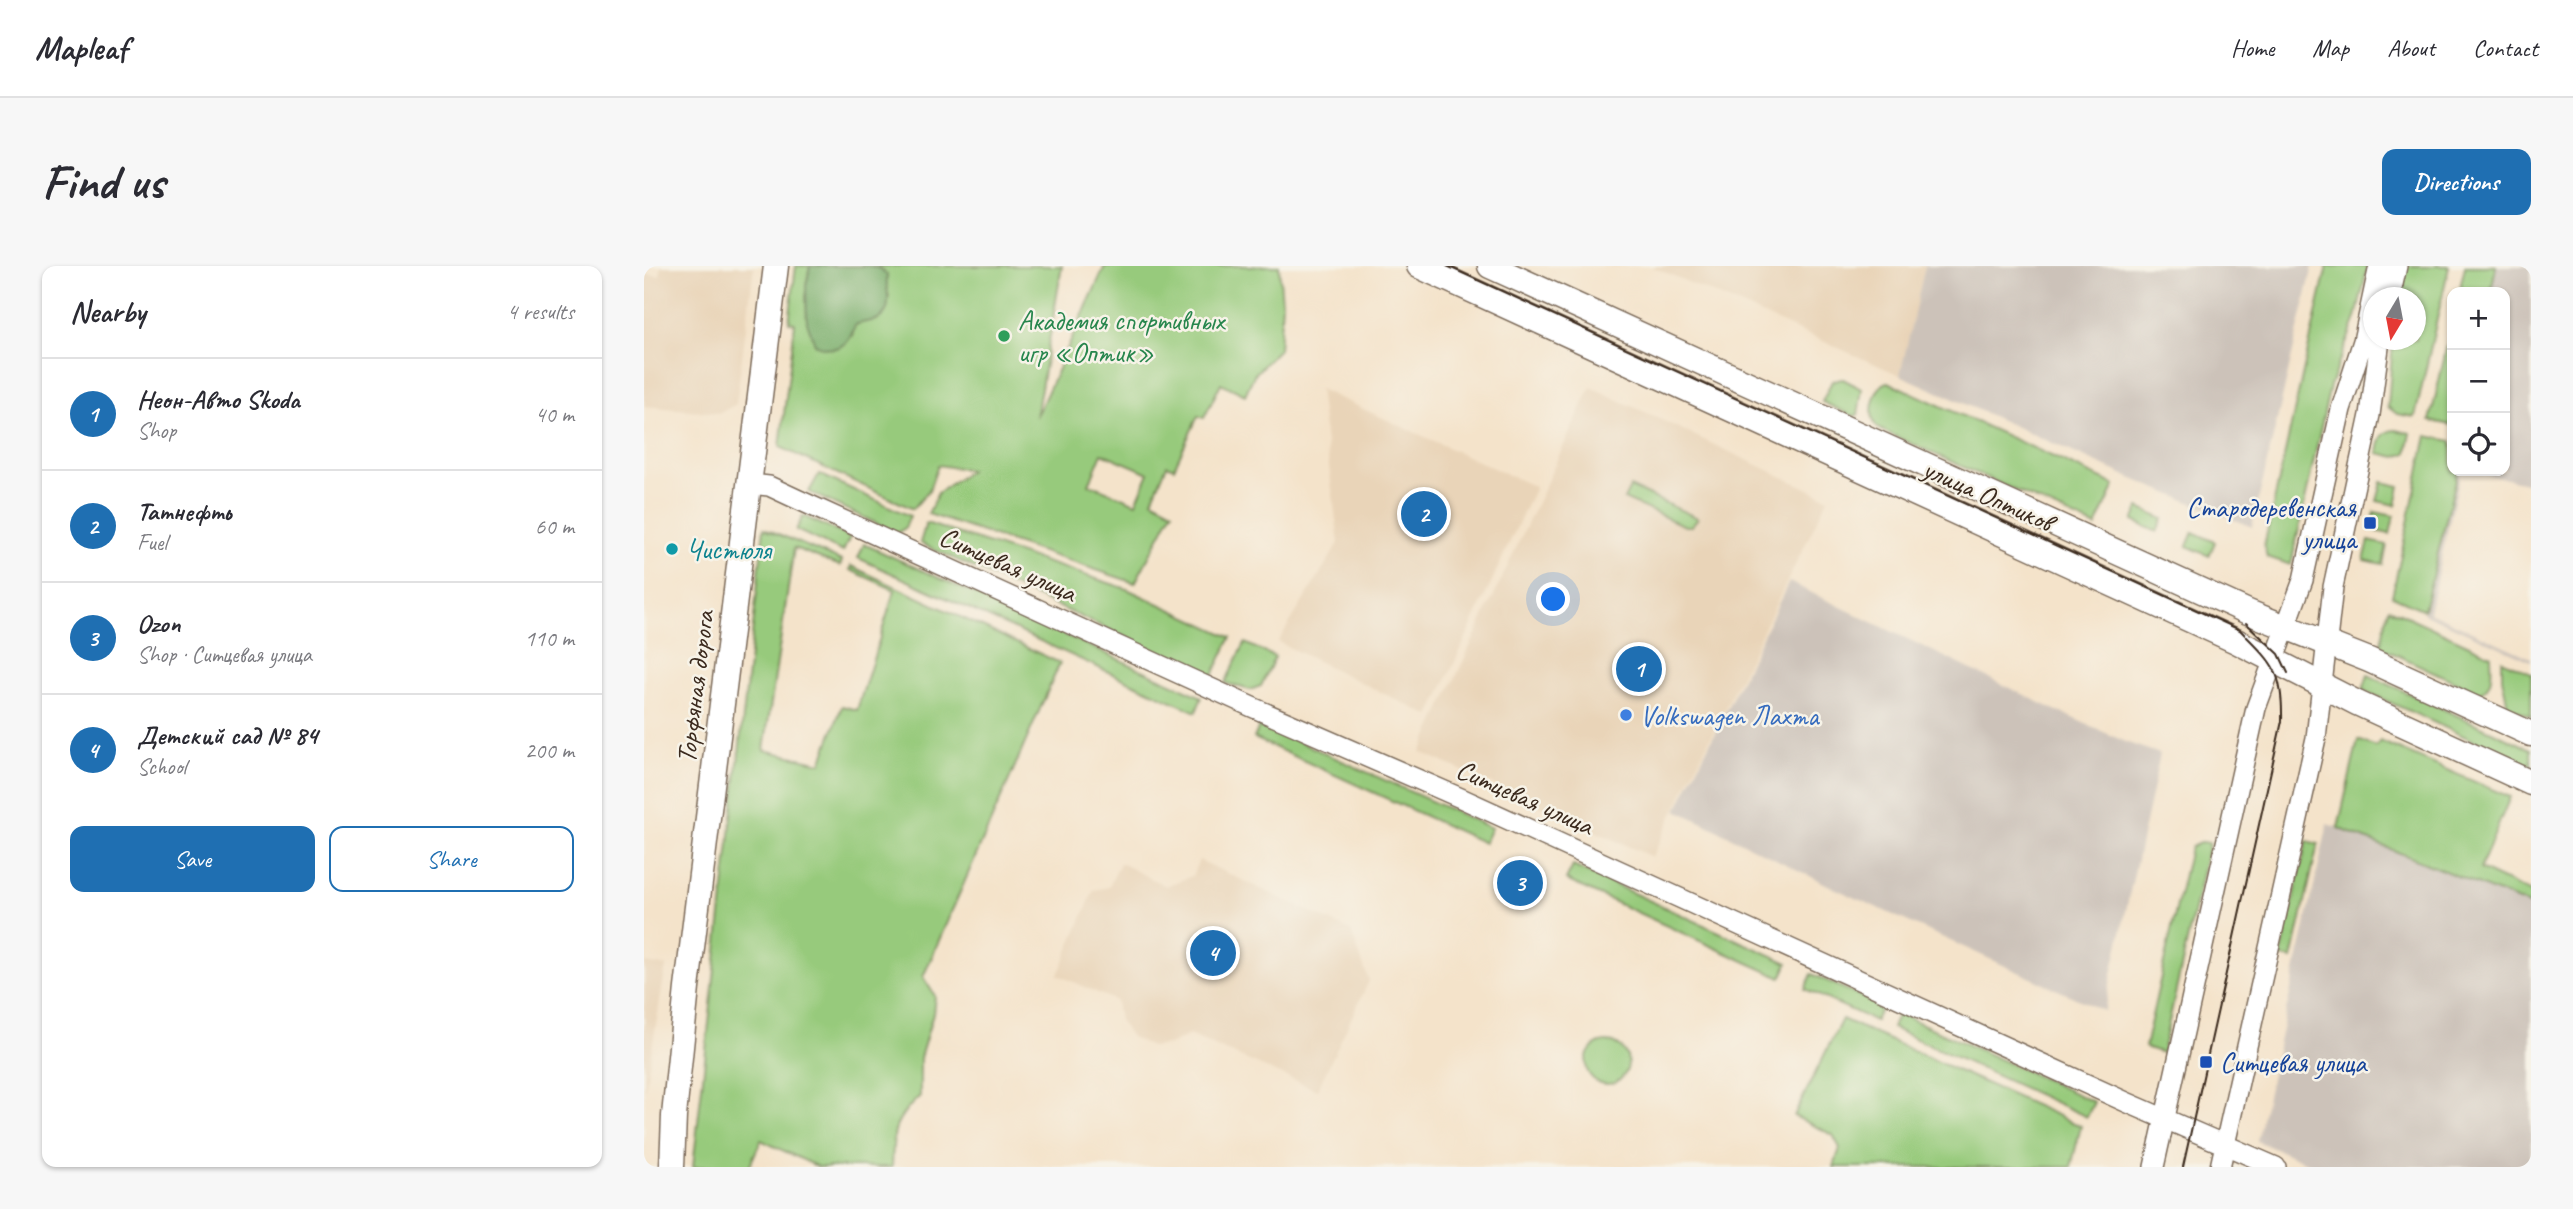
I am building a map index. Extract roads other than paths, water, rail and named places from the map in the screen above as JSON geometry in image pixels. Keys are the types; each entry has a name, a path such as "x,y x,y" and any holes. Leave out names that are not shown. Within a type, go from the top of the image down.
{"main road":[{"name":"Торфяная дорога","path":"672,1167 674,1116 689,976 775,266"},
{"name":"улица Оптиков","path":"1419,266 2223,635 2322,685 2531,783"},
{"name":"улица Оптиков","path":"1490,266 2225,601 2327,643 2531,734"},
{"name":"Торфяная дорога","path":"659,1167 674,1116"}],"street":[{"path":"2154,1167 2253,721 2303,580 2341,409 2363,341 2379,266"},
{"path":"2392,287 2397,266"},
{"path":"2220,1167 2316,737 2333,587 2370,415 2379,350"},
{"name":"Ситцевая улица","path":"750,484 769,486 1252,707 1463,799 2276,1167"}],"tram line":[{"path":"1447,266 2240,630 2261,652 2278,679 2282,721 2183,1167"},
{"path":"2246,623 2279,654 2288,673"}],"place":[{"name":"Академия спортивных игр «Оптик»","path":"1004,336"},
{"name":"Татнефть","path":"1424,514"},
{"name":"Стародеревенская улица","path":"2370,523"},
{"name":"Чистюля","path":"672,549"},
{"name":"Неон-Авто Skoda","path":"1639,669"},
{"name":"Volkswagen Лахта","path":"1626,715"},
{"name":"Ozon","path":"1520,883"},
{"name":"Детский сад № 84","path":"1213,953"},
{"name":"Ситцевая улица","path":"2206,1062"}]}
